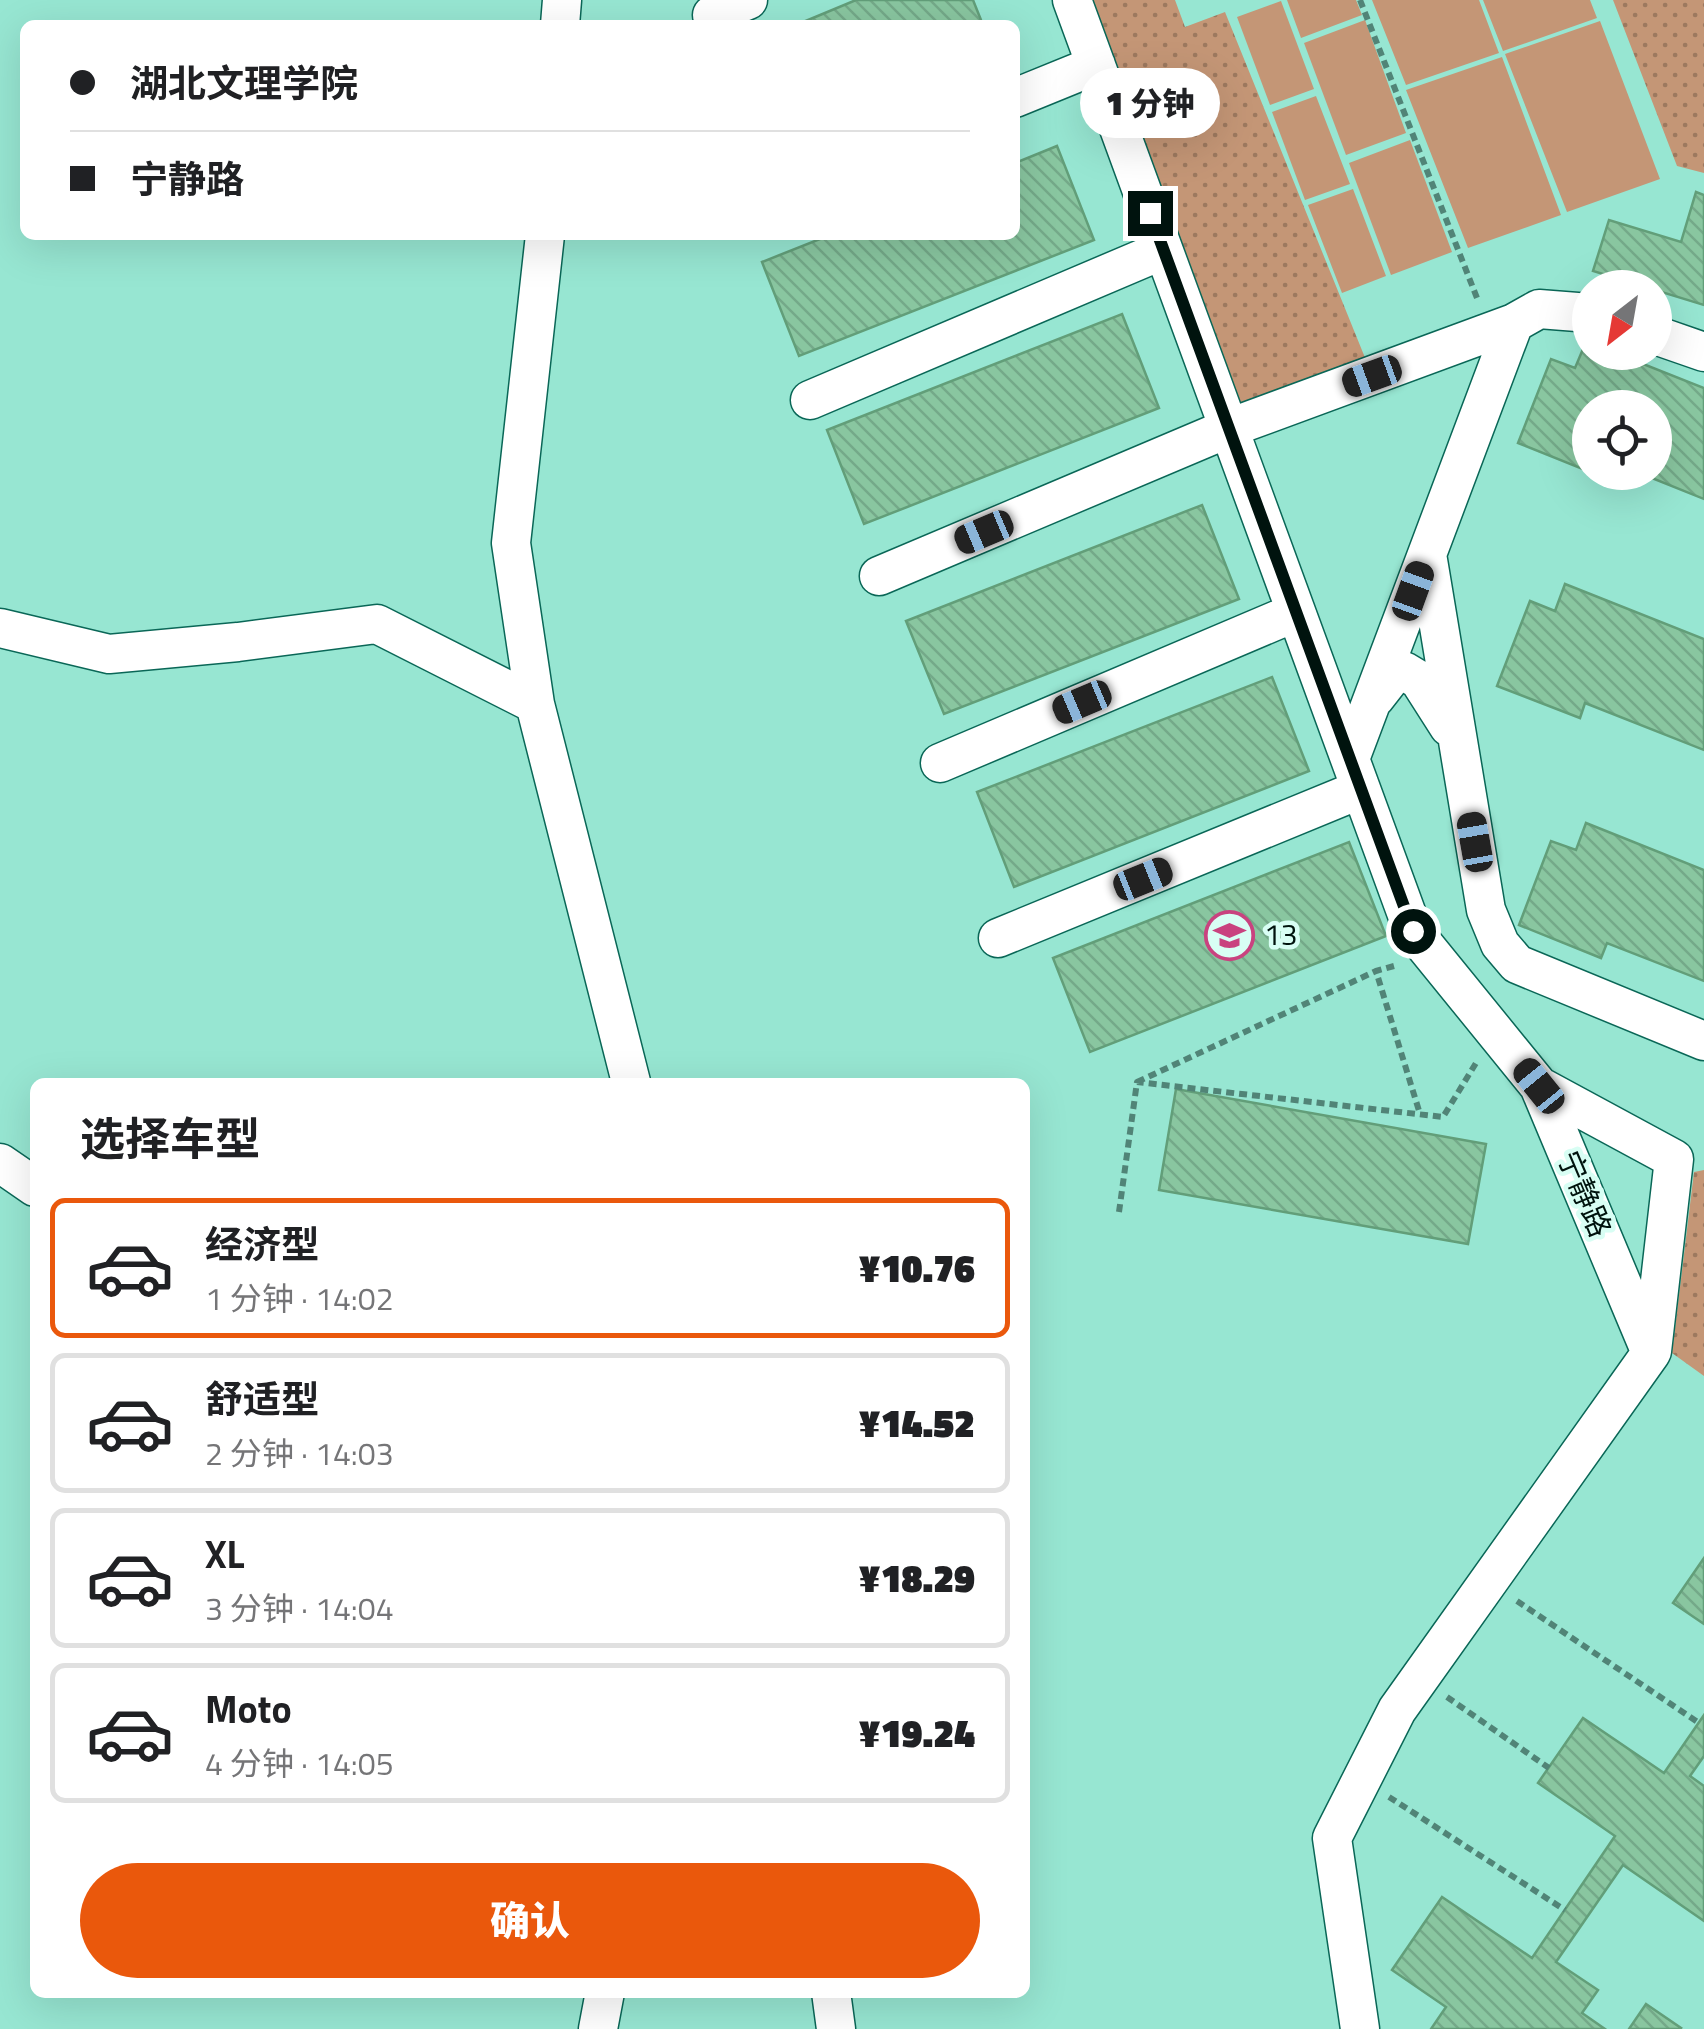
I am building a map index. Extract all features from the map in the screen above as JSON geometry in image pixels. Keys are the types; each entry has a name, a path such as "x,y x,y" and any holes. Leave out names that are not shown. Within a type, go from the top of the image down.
{"street":[{"path":"712,15 748,0"},
{"name":"宁静路","path":"1072,0 1413,931 1539,1086 1652,1353"},
{"path":"1020,96 1096,65"},
{"path":"544,240 511,543 535,704 630,1078"},
{"path":"810,400 1163,250"},
{"path":"879,576 1229,428 1502,328 1539,310 1572,311"},
{"path":"998,938 1356,774 1372,702 1427,554 1502,328"},
{"path":"1672,341 1704,352"},
{"path":"1427,554 1486,910 1500,944 1518,964 1704,1041"},
{"path":"940,763 1296,612"},
{"path":"0,628 109,654 377,624 535,704"},
{"path":"1372,702 1393,674 1404,670 1419,680 1458,742"},
{"path":"1487,1022 1508,952"},
{"path":"1360,2029 1332,1838 1398,1710 1652,1353 1689,1156 1539,1086"},
{"path":"0,1163 30,1184"},
{"path":"598,2029 604,1998"},
{"path":"832,1998 836,2029"}],"path":[{"path":"1360,0 1502,328"},
{"path":"1137,1082 1376,971 1432,955"},
{"path":"1376,971 1420,1114"},
{"path":"1137,1082 1443,1117 1487,1022"},
{"path":"1119,1212 1137,1082"},
{"path":"1488,1582 1699,1723"},
{"path":"1420,1678 1548,1768"},
{"path":"1362,1779 1565,1910"}],"shaded area":[{"path":"1072,0 1175,0 1185,27 1225,12 1372,375 1229,428"},
{"path":"1287,0 1356,0 1362,15 1301,38"},
{"path":"1372,0 1479,0 1499,53 1406,85"},
{"path":"1483,0 1590,0 1597,18 1503,51"},
{"path":"1613,0 1704,0 1704,173 1677,166"},
{"path":"1281,1 1314,89 1270,105 1237,17"},
{"path":"1365,20 1406,133 1346,155 1304,43"},
{"path":"1600,21 1660,179 1567,212 1505,54"},
{"path":"1502,57 1561,215 1468,248 1406,90"},
{"path":"1316,96 1350,184 1305,200 1272,112"},
{"path":"1410,140 1452,252 1391,275 1349,163"},
{"path":"1353,189 1386,276 1342,293 1308,205"},
{"path":"1704,1170 1704,1376 1672,1353 1694,1172"}],"building":[{"path":"856,0 973,0 981,20 808,20"},
{"path":"1057,146 1094,240 799,356 762,262 817,240 1020,240 1020,161"},
{"path":"1696,192 1704,195 1704,305 1672,295 1672,270 1593,270 1609,220 1681,242"},
{"path":"1122,314 1159,408 864,524 827,430"},
{"path":"1551,359 1572,370 1658,370 1704,388 1704,499 1672,486 1672,390 1572,390 1572,465 1518,443"},
{"path":"1202,505 1239,599 944,714 906,621"},
{"path":"1565,584 1704,639 1704,750 1585,703 1580,718 1497,686 1530,601 1555,611"},
{"path":"1272,677 1309,771 1014,887 977,792"},
{"path":"1586,823 1704,870 1704,981 1607,943 1601,958 1519,925 1551,841 1576,850"},
{"path":"1349,842 1386,936 1090,1052 1053,958"},
{"path":"1176,1089 1486,1144 1468,1244 1159,1190"},
{"path":"1704,1558 1704,1624 1673,1603"},
{"path":"1704,1715 1704,1756 1690,1776 1704,1786 1704,1921 1623,1865 1556,1962 1598,1990 1582,2013 1605,2029 1431,2029 1446,2007 1392,1970 1442,1897 1532,1958 1615,1836 1538,1783 1583,1718 1664,1773"},
{"path":"1646,2004 1681,2028 1629,2029"}],"place":[{"name":"13","path":"1229,935"}],"route":[{"path":"1150,213 1413,931"}]}
